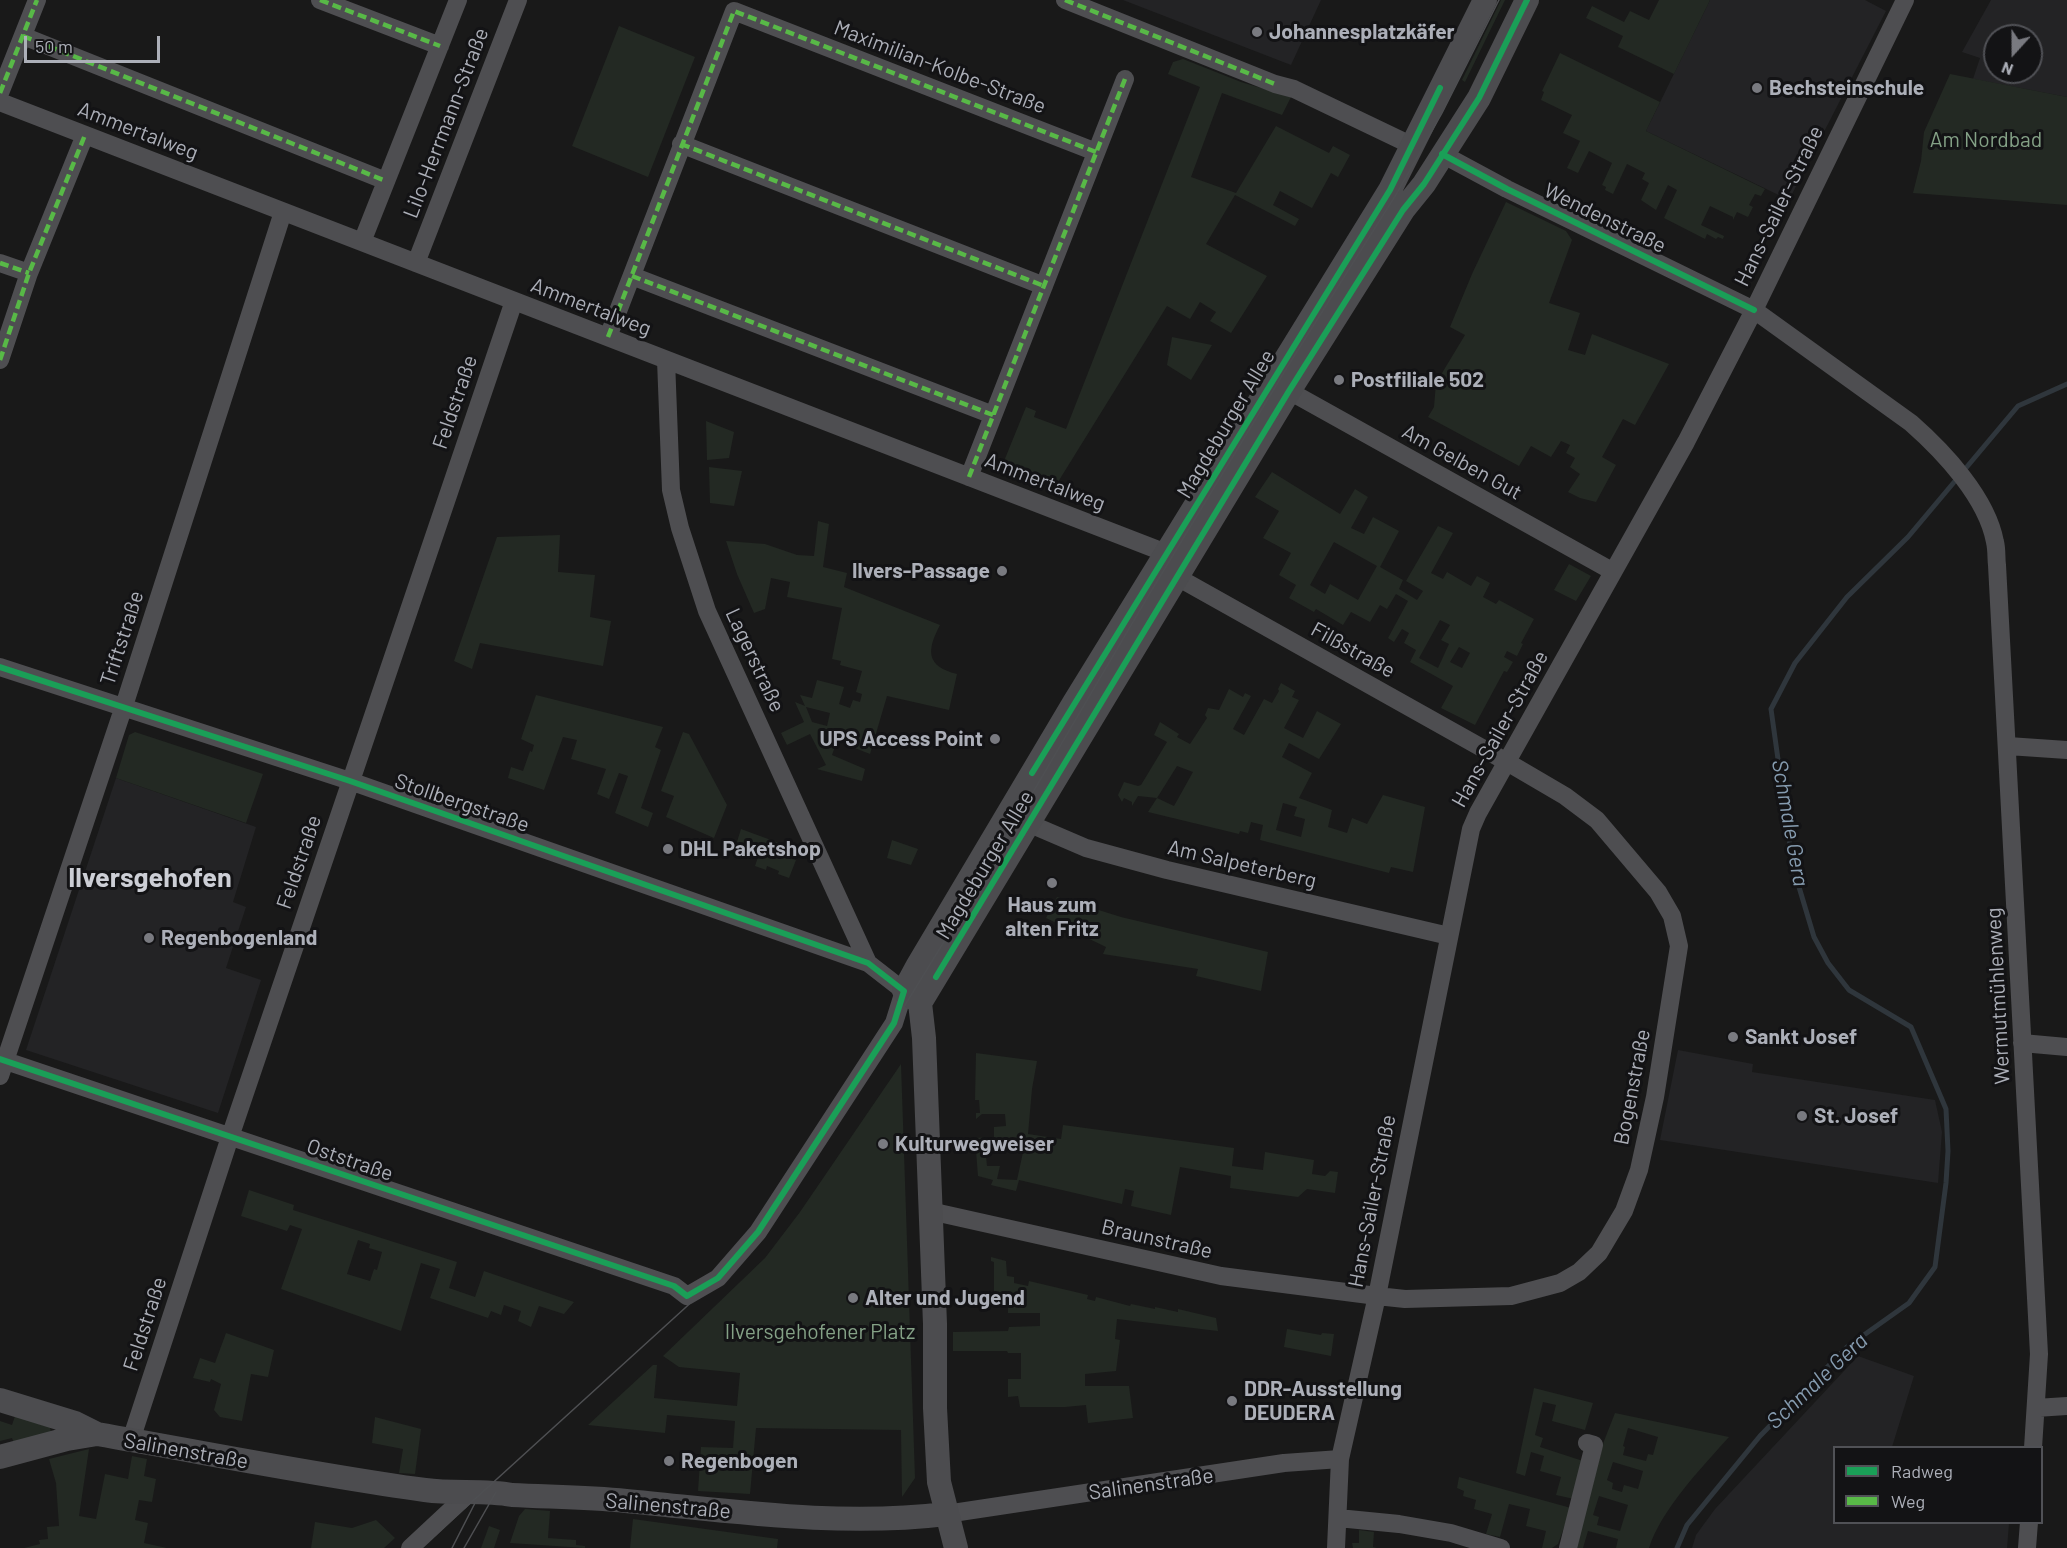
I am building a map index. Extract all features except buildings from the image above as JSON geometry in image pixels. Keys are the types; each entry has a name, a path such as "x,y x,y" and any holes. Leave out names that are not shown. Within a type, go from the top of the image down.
{"main road":[{"name":"Magdeburger Allee","path":"912,997 1074,703 1390,190 1485,0"},
{"name":"Magdeburger Allee","path":"912,997 1030,824 1289,391 1396,220 1424,184 1479,98 1527,0"},
{"path":"912,997 924,1038 939,1482 956,1548"},
{"path":"0,1400 75,1423 97,1434"},
{"name":"Salinenstraße","path":"0,1457 67,1438 97,1434 304,1472 427,1490 496,1492 512,1495 623,1501 767,1516 874,1519 946,1514"}],"street":[{"path":"0,93 37,0"},
{"name":"Lilo-Herrmann-Straße","path":"320,0 440,46"},
{"name":"Lilo-Herrmann-Straße","path":"362,242 458,0"},
{"name":"Lilo-Herrmann-Straße","path":"416,263 518,0"},
{"path":"1065,0 1275,84 1294,89 1413,146"},
{"name":"Hans-Sailer-Straße","path":"1336,1548 1340,1459 1377,1296 1471,829 1675,462 1754,310 1905,0"},
{"name":"Maximilian-Kolbe-Straße","path":"608,337 734,11 1096,152"},
{"name":"Lilo-Herrmann-Straße","path":"23,36 386,180"},
{"path":"969,477 1125,79"},
{"name":"Ammertalweg","path":"0,102 1167,553"},
{"path":"0,360 29,273 85,135"},
{"path":"681,144 1044,286"},
{"name":"Wendenstraße","path":"1442,154 1507,189 1754,310 1911,423 1927,437 1967,484 1986,516 1995,542"},
{"name":"Triftstraße","path":"2,1066 124,706 283,212"},
{"path":"0,263 29,273"},
{"path":"632,276 993,415"},
{"name":"Feldstraße","path":"131,1440 230,1137 514,301"},
{"name":"Lagerstraße","path":"666,360 671,490 680,528 707,611 868,963"},
{"name":"Am Gelben Gut","path":"1289,391 1612,572"},
{"name":"Wermutmühlenweg","path":"1995,542 2008,746 2039,1354 2033,1446"},
{"name":"Filßstraße","path":"1177,577 1507,762"},
{"name":"Stollbergstraße","path":"0,667 350,781 868,963 912,997"},
{"path":"2008,746 2067,750"},
{"name":"Bogenstraße","path":"1377,1296 1405,1299 1510,1296 1560,1283 1579,1272 1599,1252 1624,1210 1644,1150 1655,1097 1679,946 1672,916 1658,892 1597,820 1565,796 1507,762"},
{"name":"Am Salpeterberg","path":"1030,824 1086,848 1167,870 1449,936"},
{"name":"Magdeburger Allee","path":"687,1296 718,1278 758,1232 912,997"},
{"path":"2022,1043 2067,1047"},
{"name":"Oststraße","path":"2,1066 230,1137 674,1286 687,1296"},
{"name":"Braunstraße","path":"930,1211 1221,1276 1377,1296"},
{"path":"2036,1408 2067,1406"},
{"path":"1568,1548 1594,1445 1587,1443"},
{"name":"Salinenstraße","path":"946,1514 1284,1463 1340,1459"},
{"path":"410,1548 469,1493"},
{"path":"1338,1518 1399,1524 1451,1533 1501,1548"},
{"path":"2027,1548 2029,1524"}],"shaded area":[{"name":"Johannesplatzkäfer","path":"1123,0 1321,0 1291,65"},
{"name":"Bechsteinschule","path":"1710,0 1865,0 1886,11 1789,200 1646,131"},
{"path":"1991,0 2067,0 2067,97 1999,84 2043,84 2043,24 1983,24 1983,81 1973,79 1980,58 1962,52"},
{"name":"Regenbogenland","path":"116,778 256,827 233,902 246,907 226,968 261,980 218,1113 26,1050"},
{"name":"St. Josef","path":"1678,1050 1753,1064 1752,1072 1935,1100 1942,1132 1938,1183 1660,1140"},
{"path":"1858,1356 1914,1376 1892,1446 1833,1446 1833,1524 2009,1524 2007,1548 1692,1548 1696,1535 1715,1509"}],"green space":[{"path":"1501,0 1505,0 1465,82 1462,80"},
{"path":"1659,0 1710,0 1674,74 1618,47 1623,36 1586,18 1592,6 1624,22 1630,11 1649,20"},
{"path":"619,26 695,57 648,177 572,146"},
{"path":"1560,53 1660,102 1646,131 1765,189 1761,196 1755,194 1749,205 1753,207 1748,217 1737,212 1733,220 1733,217 1710,206 1701,225 1724,236 1723,239 1718,237 1716,239 1707,234 1705,239 1664,218 1677,190 1668,185 1656,210 1641,200 1649,183 1642,179 1645,173 1627,164 1613,194 1605,190 1606,187 1602,185 1612,163 1589,151 1578,173 1567,168 1580,141 1563,133 1572,115 1541,100 1544,92 1542,91"},
{"path":"1183,59 1241,82 1291,97 1282,115 1222,93 1191,177 1236,193 1276,126 1329,153 1333,146 1350,155 1338,177 1331,173 1312,208 1280,191 1273,205 1299,219 1295,226 1235,195 1206,244 1267,276 1231,333 1210,321 1216,312 1200,302 1190,319 1167,306 1058,482 1039,484 1003,469 1002,466 1026,407 1036,411 1034,417 1066,429 1200,87 1168,74 1173,62"},
{"name":"Am Nordbad","path":"1950,74 1983,80 1983,84 2001,84 2067,97 2067,205 1913,193 1921,161 1924,132"},
{"path":"1506,202 1566,231 1572,240 1549,303 1580,313 1568,350 1585,355 1592,334 1669,364 1635,425 1623,419 1602,457 1616,465 1596,502 1568,492 1580,474 1570,467 1575,458 1566,453 1570,445 1561,441 1551,457 1531,446 1519,466 1428,417 1434,407 1436,383 1465,335 1450,327"},
{"path":"1172,337 1212,345 1191,380 1167,365"},
{"path":"706,421 734,432 729,458 707,460"},
{"path":"709,467 742,471 734,506 710,503"},
{"path":"1272,472 1340,514 1355,489 1368,497 1351,528 1364,534 1373,517 1399,531 1380,567 1403,580 1399,589 1417,600 1423,591 1406,581 1438,526 1453,533 1431,573 1443,579 1447,572 1471,586 1477,576 1490,583 1483,597 1496,604 1499,600 1534,619 1517,656 1507,651 1504,657 1513,662 1507,672 1504,671 1475,725 1441,708 1453,686 1410,662 1416,650 1404,643 1409,633 1402,629 1394,642 1388,638 1408,601 1396,594 1387,609 1380,605 1370,622 1351,612 1343,625 1316,609 1314,612 1289,598 1296,585 1279,575 1291,553 1263,538 1279,511 1255,497","holes":["1334,542 1377,566 1358,600 1330,584 1325,594 1310,585","1440,620 1450,625 1441,640 1449,644 1438,668 1419,658","1459,647 1470,653 1462,668 1450,662"]},
{"path":"818,521 829,524 823,567 847,573 844,587 940,625 931,649 934,662 947,671 957,674 949,710 887,696 870,754 837,741 832,755 865,769 862,781 817,769 826,765 810,734 787,745 781,733 804,722 795,702 805,706 800,695 812,698 817,680 844,687 839,704 850,708 853,700 860,702 862,694 856,692 862,671 840,665 841,661 832,659 842,608 787,597 790,582 771,578 765,609 754,613 726,541 765,544 797,555 814,556","holes":["806,707 830,713 827,726 812,722"]},
{"path":"560,535 558,572 595,575 590,617 611,621 603,666 480,643 472,669 454,661 497,537"},
{"path":"1569,564 1591,576 1576,601 1554,590"},
{"path":"1281,683 1295,691 1292,697 1299,700 1284,728 1303,738 1317,711 1341,724 1319,759 1289,743 1282,757 1312,773 1299,798 1332,810 1328,827 1347,833 1352,818 1367,824 1383,795 1425,807 1413,872 1391,867 1389,873 1260,840 1263,825 1251,822 1248,833 1240,831 1239,834 1148,812 1157,798 1138,796 1132,806 1132,802 1124,798 1122,802 1118,795 1124,782 1141,785 1167,742 1154,735 1160,722 1179,734 1177,737 1190,744 1207,718 1205,715 1208,708 1219,710 1229,689 1243,697 1245,693 1251,696 1233,729 1244,735 1264,699 1272,703","holes":["1177,766 1193,772 1174,806 1157,798","1283,803 1297,807 1294,816 1305,819 1301,837 1276,830"]},
{"path":"536,695 663,727 655,747 661,750 641,808 653,813 648,827 615,813 628,776 619,773 609,799 597,794 606,769 571,759 577,740 563,737 544,790 508,778 511,767 523,771 530,751 532,752 534,745 521,739"},
{"path":"135,732 263,774 246,823 116,778 129,735"},
{"path":"683,732 689,734 727,805 714,838 666,817 674,796 661,791"},
{"path":"741,829 790,847 786,857 796,860 789,878 767,866 766,870 755,866 759,854 736,845"},
{"path":"892,840 918,849 911,865 887,858"},
{"path":"1057,897 1121,917 1268,952 1261,991 1196,976 1198,969 1103,954 1106,947 1046,918"},
{"path":"976,1053 1037,1061 1028,1134 1061,1139 1063,1125 1234,1148 1232,1166 1263,1170 1265,1152 1314,1160 1312,1174 1325,1176 1330,1171 1338,1172 1335,1193 1307,1189 1298,1197 1230,1188 1231,1176 1180,1167 1171,1215 1131,1206 1134,1191 1125,1189 1122,1204 1019,1180 1016,1191 991,1185 993,1180 978,1176 975,1138 994,1137 994,1127 1006,1126 1005,1114 982,1114 976,1119 976,1113 980,1113 979,1100 975,1100","holes":["990,1143 1025,1143 1017,1180 997,1179 1000,1166 987,1166 986,1156 990,1155"]},
{"name":"Ilversgehofener Platz","path":"901,1064 915,1478 902,1497 901,1430 756,1428 750,1494 698,1491 701,1447 733,1448 735,1421 667,1415 665,1433 588,1425 653,1365 657,1365 654,1398 737,1406 740,1373 679,1367 663,1356 765,1258 800,1212"},
{"path":"249,1190 294,1205 293,1210 457,1262 449,1288 475,1297 484,1271 574,1302 564,1314 539,1306 531,1327 518,1321 521,1311 504,1305 501,1315 491,1311 488,1318 430,1298 440,1269 421,1263 401,1331 281,1289 302,1229 290,1225 287,1231 241,1216","holes":["358,1240 370,1244 369,1248 382,1252 377,1270 374,1269 370,1281 347,1274"]},
{"path":"991,1257 1006,1261 1007,1276 1014,1277 1014,1283 1028,1286 1029,1281 1088,1295 1087,1299 1095,1301 1096,1297 1130,1306 1131,1304 1155,1309 1155,1307 1178,1312 1178,1309 1216,1318 1218,1331 1117,1319 1115,1339 1120,1340 1116,1371 1085,1374 1085,1386 1129,1386 1133,1418 1088,1423 1086,1405 1020,1407 1018,1396 1008,1397 1008,1379 1021,1379 1021,1353 953,1351 953,1332 1008,1331 1009,1327 1040,1326 1040,1313 1008,1313 1008,1297 994,1297 994,1262 991,1261"},
{"path":"1287,1329 1321,1335 1322,1333 1334,1334 1331,1356 1284,1347"},
{"path":"226,1333 274,1350 268,1377 251,1374 242,1421 220,1417 214,1410 221,1384 211,1379 210,1382 193,1378 200,1358 215,1363"},
{"path":"1534,1388 1593,1403 1585,1430 1552,1421 1556,1405 1543,1402 1535,1435 1543,1438 1540,1447 1583,1461 1574,1499 1556,1495 1561,1477 1540,1471 1544,1456 1531,1452 1525,1476 1516,1473"},
{"path":"1615,1413 1729,1437 1672,1504 1649,1548 1616,1548 1618,1539 1588,1531 1583,1548 1576,1548 1604,1441","holes":["1628,1428 1658,1437 1653,1455 1648,1454 1646,1461 1623,1455","1613,1462 1643,1471 1638,1489 1624,1485 1622,1492 1612,1489 1613,1483 1607,1480","1599,1496 1628,1505 1620,1531 1597,1525 1599,1517 1593,1515"]},
{"path":"15,1416 50,1427 51,1432 14,1443 12,1438 0,1441 0,1421 12,1425"},
{"path":"375,1417 421,1429 415,1474 399,1473 403,1449 372,1443"},
{"path":"89,1449 79,1516 96,1519 105,1474 128,1479 132,1456 147,1459 144,1476 156,1479 152,1502 139,1500 135,1520 148,1523 144,1543 167,1548 24,1548 40,1544 39,1540 48,1539 47,1527 59,1526 56,1483 49,1459"},
{"path":"1459,1477 1571,1508 1558,1544 1552,1548 1542,1548 1546,1531 1526,1526 1530,1509 1509,1504 1500,1537 1486,1534 1492,1514 1474,1509 1476,1500 1463,1496 1464,1491 1457,1488"},
{"path":"525,1509 550,1511 548,1538 576,1540 576,1545 585,1546 585,1548 510,1543 519,1516"},
{"path":"633,1519 778,1539 777,1548 630,1548"},
{"path":"376,1520 395,1538 384,1548 311,1548 315,1522 352,1528"},
{"path":"489,1526 500,1530 494,1548 481,1548"},
{"path":"1359,1530 1374,1532 1373,1547 1377,1548 1353,1548 1352,1543 1359,1543"}],"waterway":[{"name":"Schmale Gera","path":"1677,1548 1687,1525 1760,1436 1847,1347 1909,1303 1935,1267 1946,1183 1948,1151 1946,1109 1911,1027 1849,990 1828,963 1814,937 1793,867 1771,709 1795,663 1847,597 1908,537 2018,406 2067,384"}],"tram line":[{"path":"894,1023 969,901 1150,593 1288,366 1397,193 1442,113 1499,0"},
{"path":"421,1548 718,1278"},
{"path":"464,1548 496,1492"},
{"path":"452,1548 475,1503"}],"marked path":[{"path":"0,93 37,0"},
{"path":"320,0 440,46"},
{"path":"1065,0 1275,84"},
{"path":"608,337 734,11 1096,152"},
{"path":"23,36 386,181"},
{"path":"969,477 1125,79"},
{"path":"0,360 29,273 85,135"},
{"path":"681,144 1044,286"},
{"path":"0,263 29,273"},
{"path":"632,276 993,415"}],"cycle path":[{"path":"936,977 1289,391 1403,210 1424,184 1479,98 1527,0"},
{"path":"1032,773 1390,190 1440,88"},
{"path":"1442,154 1507,189 1754,310"},
{"path":"0,667 350,781 868,963 904,991 894,1023 758,1232 718,1278 687,1296 674,1286 0,1059"}],"place":[{"name":"Johannesplatzkäfer","path":"1257,32"},
{"name":"Bechsteinschule","path":"1757,88"},
{"name":"Postfiliale 502","path":"1339,380"},
{"name":"Ilvers-Passage","path":"1002,571"},
{"name":"UPS Access Point","path":"995,739"},
{"name":"DHL Paketshop","path":"668,849"},
{"name":"Haus zum alten Fritz","path":"1052,883"},
{"name":"Regenbogenland","path":"149,938"},
{"name":"Sankt Josef","path":"1733,1037"},
{"name":"St. Josef","path":"1802,1116"},
{"name":"Kulturwegweiser","path":"883,1144"},
{"name":"Alter und Jugend","path":"853,1298"},
{"name":"DDR-Ausstellung DEUDERA","path":"1232,1401"},
{"name":"Regenbogen","path":"669,1461"}],"district":[{"name":"Ilversgehofen","path":"150,878"}]}
